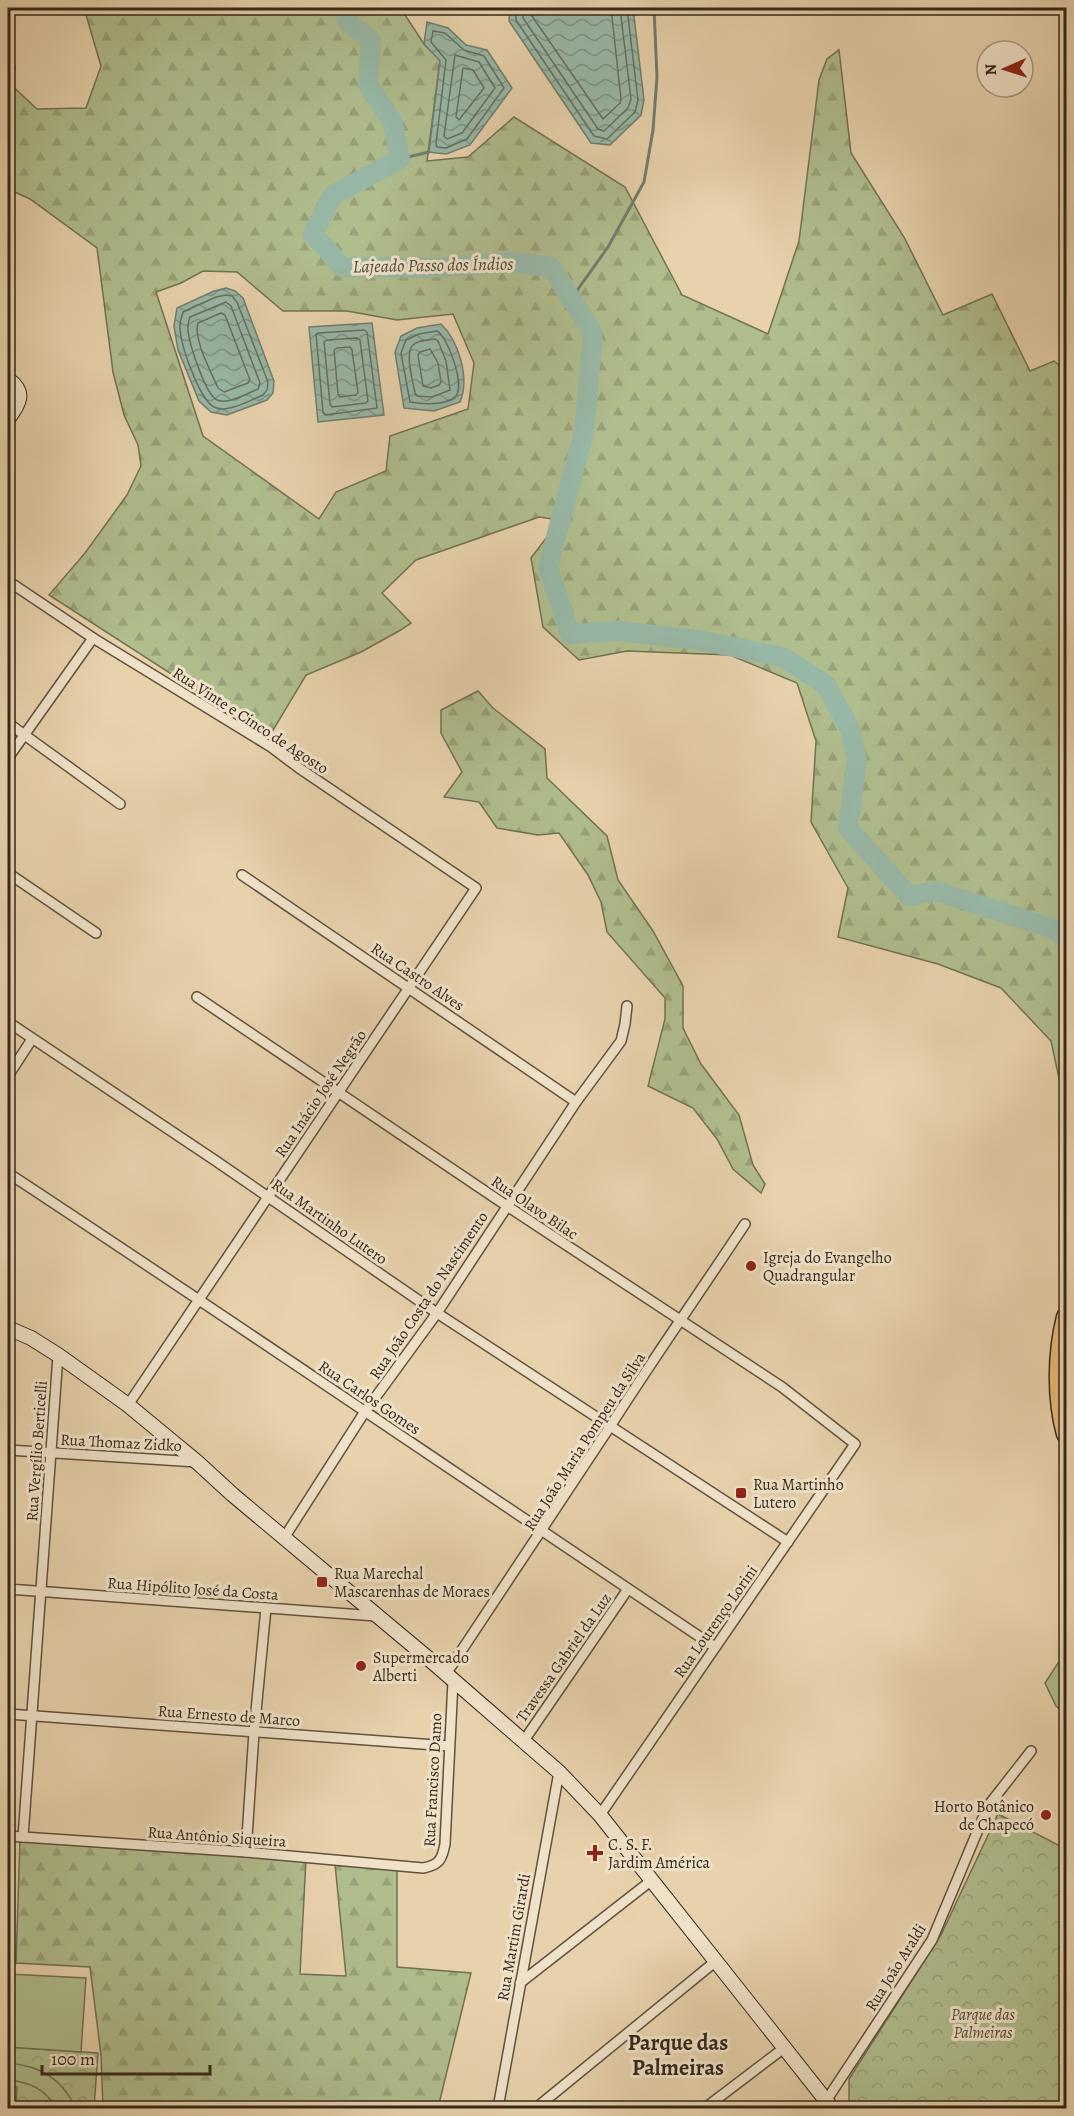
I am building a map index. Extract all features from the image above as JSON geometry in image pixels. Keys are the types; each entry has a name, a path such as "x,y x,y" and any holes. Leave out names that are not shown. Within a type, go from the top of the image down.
{"highway":[{"path":"1066,1317 1060,1369 1066,1434"}],"street":[{"path":"8,380 20,393 20,402 8,419"},
{"name":"Rua Vinte e Cinco de Agosto","path":"8,581 93,638 271,747 476,888"},
{"path":"8,758 93,638"},
{"path":"8,723 120,804"},
{"path":"8,873 96,933"},
{"name":"Rua Castro Alves","path":"242,875 576,1102"},
{"name":"Rua Inácio José Negrão","path":"128,1406 476,888"},
{"name":"Rua Olavo Bilac","path":"197,997 786,1390 855,1444"},
{"name":"Rua João Costa do Nascimento","path":"284,1538 364,1413 437,1313 576,1102 621,1041 627,1006"},
{"name":"Rua Martinho Lutero","path":"8,1022 268,1196 437,1313 788,1542"},
{"path":"8,1076 32,1040"},
{"name":"Rua Carlos Gomes","path":"8,1173 715,1647"},
{"name":"Rua João Maria Pompeu da Silva","path":"449,1677 610,1426 745,1224"},
{"path":"8,1328 31,1338 58,1355 128,1406 197,1462 559,1772 600,1815 829,2105"},
{"name":"Rua Vergílio Berticelli","path":"23,1837 58,1355"},
{"name":"Rua Lourenço Lorini","path":"600,1815 855,1444"},
{"name":"Rua Thomaz Zidko","path":"8,1450 197,1462"},
{"name":"Rua Hipólito José da Costa","path":"8,1589 376,1616"},
{"name":"Travessa Gabriel da Luz","path":"523,1742 628,1589"},
{"path":"246,1852 254,1732 266,1608"},
{"name":"Rua Francisco Damo","path":"423,1868 436,1866 442,1858 445,1844 449,1677"},
{"name":"Rua Ernesto de Marco","path":"8,1714 449,1746"},
{"name":"Rua João Araldi","path":"829,2105 932,1940 988,1806 1031,1751"},
{"name":"Rua Martim Girardi","path":"498,2109 559,1772"},
{"name":"Rua Antônio Siqueira","path":"8,1836 246,1852 423,1868"},
{"path":"520,1983 652,1880"},
{"path":"536,2109 716,1961"},
{"path":"705,2109 784,2048"}],"green space":[{"path":"84,8 410,8 405,15 424,44 440,60 427,161 468,157 514,117 625,187 682,295 768,334 799,241 819,80 827,59 839,50 851,153 904,237 943,315 992,294 1030,371 1054,361 1066,371 1066,1141 1063,1134 1060,1083 1051,1041 1001,988 938,964 838,937 848,888 811,822 816,741 797,683 730,655 627,651 579,660 543,627 531,558 560,520 539,517 416,560 382,593 411,623 361,652 306,675 269,737 49,595 85,553 127,495 141,466 138,445 124,415 113,372 97,248 30,199 8,189 8,82 37,109 86,108 101,66","holes":["203,271 237,272 283,311 347,311 397,320 453,314 474,363 468,409 390,436 386,471 336,492 319,519 203,436 156,292 181,283"]},
{"path":"478,691 493,708 545,749 547,778 607,836 618,880 653,931 683,986 683,1028 701,1064 739,1115 753,1165 765,1184 761,1193 733,1169 717,1139 693,1108 648,1086 665,1019 665,998 607,932 601,902 588,875 559,833 538,835 497,828 479,802 444,797 462,772 441,733 441,710"},
{"path":"1066,1660 1066,1715 1056,1706 1045,1683 1058,1663"},
{"name":"Parque das Palmeiras","path":"998,1814 1066,1849 1066,2108 852,2108 849,2105 849,2079 941,1935"},
{"path":"20,1840 111,1848 306,1859 300,1974 346,1976 335,1864 397,1866 397,1967 471,1973 438,2108 103,2108 101,2055 90,1967 16,1963"},
{"path":"8,1974 86,1978 81,2052 8,2047"},
{"path":"8,2047 98,2053 94,2108 8,2108"},
{"path":"8,2063 30,2067 49,2075 64,2089 76,2108 57,2108 42,2091 24,2083 8,2080"},
{"path":"8,2087 17,2087 16,2108 8,2108"}],"water":[{"path":"510,8 633,8 644,100 641,115 610,145 591,143 509,21"},
{"path":"427,22 448,28 466,45 487,50 512,88 470,145 446,154 429,152 440,61 424,44"},
{"path":"226,288 235,291 243,298 274,381 273,393 267,400 227,415 211,412 199,401 178,350 174,326 177,308"},
{"path":"372,323 384,415 318,422 309,327"},
{"path":"441,324 453,340 461,361 464,382 460,402 434,411 404,408 395,352 401,336 417,328"}],"waterway":[{"name":"Lajeado Passo dos Índios","path":"343,8 348,22 371,41 368,84 393,123 400,159 333,195 313,234 342,267 432,268 509,262 551,267 593,333 584,432 548,567 570,634 618,631 698,640 783,657 826,685 850,729 857,759 848,828 909,896 935,891 1052,928 1066,940"},
{"path":"571,299 608,247 644,182 653,130 657,77 654,8"},
{"path":"400,159 429,152"}],"place":[{"name":"Igreja do Evangelho Quadrangular","path":"751,1266"},
{"name":"Rua Martinho Lutero","path":"741,1493"},
{"name":"Rua Marechal Mascarenhas de Moraes","path":"322,1582"},
{"name":"Supermercado Alberti","path":"361,1666"},
{"name":"Horto Botânico de Chapecó","path":"1046,1815"},
{"name":"C. S. F. Jardim América","path":"595,1853"}],"district":[{"name":"Parque das Palmeiras","path":"678,2054"}]}
